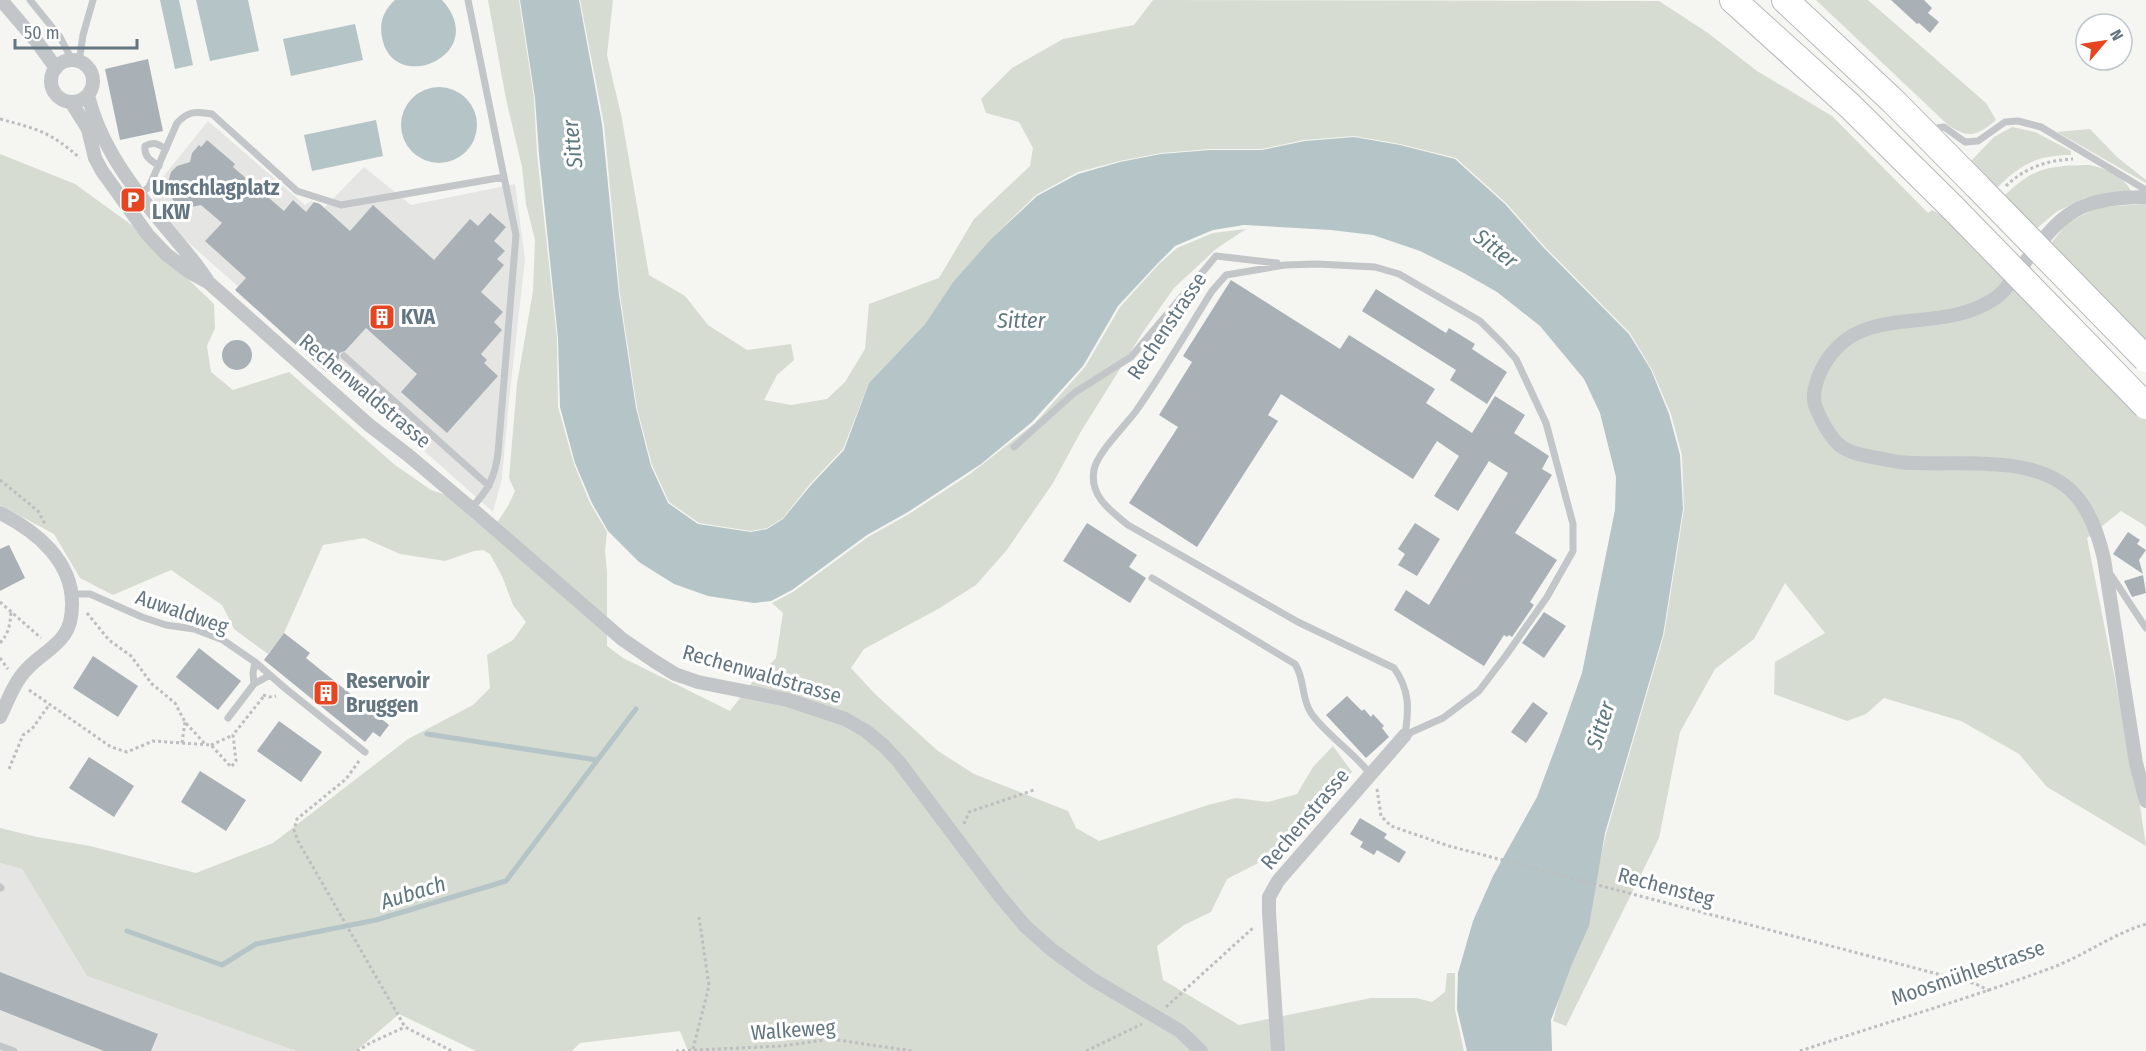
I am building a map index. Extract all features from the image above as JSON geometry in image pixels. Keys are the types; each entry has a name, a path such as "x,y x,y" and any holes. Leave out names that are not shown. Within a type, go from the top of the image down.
{"highway":[{"path":"1733,0 1850,106 2146,406"},
{"path":"1785,0 1921,129 1989,189 2146,359"}],"street":[{"path":"1,0 56,68"},
{"path":"75,61 86,65 93,76 93,83 84,99 71,102 64,100 55,92 52,78 56,68 65,62 75,61"},
{"name":"Rechenwaldstrasse","path":"88,95 96,123 140,195 195,261 208,282"},
{"name":"Rechenwaldstrasse","path":"71,102 88,129 95,158 102,171 148,236 166,254 188,271 208,282 369,425 471,508 622,639 675,674 723,689 788,700 816,708 845,719 866,731 899,762 1025,926 1052,950 1092,979 1180,1031 1201,1051"},
{"path":"2146,197 2114,197 2081,207 2063,218 2051,228 1999,296 1976,309 1933,320 1867,327 1850,336 1826,361 1816,382 1814,396 1815,407 1836,442 1853,453 1899,462 2001,465 2028,469 2051,477 2076,495 2088,514 2100,542 2104,559 2131,732 2146,801"},
{"path":"0,513 19,523 48,548 61,562 78,594 65,634 17,680 0,717"},
{"name":"Rechenstrasse","path":"1278,1051 1269,897 1278,881 1405,735"}],"lane":[{"path":"30,0 60,37 75,61"},
{"path":"75,61 93,0"},
{"path":"468,0 516,235 495,472 489,486 471,508"},
{"path":"125,206 149,187 177,123 184,115 197,111 212,114 297,191 341,205 504,177"},
{"path":"1921,129 1944,127 1965,142 1978,141 2005,122 2018,121 2041,127 2146,189"},
{"path":"159,166 149,160 144,153 145,146 158,143 166,149"},
{"path":"1014,447 1074,393 1131,357 1216,256 1285,265"},
{"name":"Rechenstrasse","path":"1347,264 1375,267 1399,273 1480,321 1502,343 1516,359 1546,423 1573,524 1573,550 1547,597 1479,691 1443,718 1405,735 1408,713 1404,683 1394,668 1298,622 1128,525 1105,506 1095,490 1094,470 1106,449 1136,410 1212,291 1226,275 1285,265 1347,264"},
{"path":"344,356 489,486"},
{"path":"2104,559 2113,580 2146,628"},
{"path":"1152,578 1295,664 1302,674 1303,693 1311,712 1370,774"},
{"name":"Auwaldweg","path":"78,594 90,594 142,617 166,625 194,628 223,640 255,662 364,752"},
{"path":"254,684 255,662"},
{"path":"228,718 254,684 270,675"},
{"path":"0,1046 14,1051"}],"path":[{"path":"0,119 40,129 56,137 83,161 95,158"},
{"path":"1989,189 2031,168 2062,159 2096,159"},
{"path":"0,480 38,511 55,542 48,548"},
{"path":"78,594 85,610 109,640 131,656 152,684 175,703 185,722 231,767 236,761 234,735"},
{"path":"0,602 45,641"},
{"path":"0,643 7,636 11,611"},
{"path":"0,658 11,673"},
{"path":"254,684 264,696 269,697 278,696 286,689"},
{"path":"24,686 111,747 128,752 153,741 208,745 234,735 264,696"},
{"path":"9,769 23,735 32,729 49,705"},
{"path":"182,743 185,722"},
{"path":"364,752 346,779 297,819 294,830 298,841 405,1027 452,1051"},
{"name":"Rechensteg","path":"1370,774 1375,780 1381,816 1391,826 1449,846 1976,984 1990,991"},
{"path":"958,839 969,812 1034,790"},
{"path":"1162,1010 1269,913"},
{"path":"693,1050 709,986 699,917"},
{"name":"Moosmühlestrasse","path":"1800,1051 1990,991 2063,963 2125,930 2146,924"},
{"path":"1086,1051 1146,1022"},
{"path":"357,1051 405,1027"},
{"name":"Walkeweg","path":"676,1051 782,1046 831,1039 912,1051"}],"shaded area":[{"path":"488,0 519,0 534,98 537,154 557,338 558,407 574,464 590,503 607,532 605,551 607,646 623,658 730,711 754,680 776,658 783,613 772,603 793,592 868,537 909,514 970,474 1034,424 1085,367 1120,307 1159,264 1177,248 1213,233 1246,229 1216,249 1174,288 1143,332 1080,433 1053,483 1006,551 976,585 938,609 864,649 851,668 875,694 938,751 974,774 1068,811 1076,828 1099,841 1236,798 1268,802 1297,794 1313,767 1333,746 1352,772 1300,833 1266,859 1227,879 1211,912 1184,925 1157,946 1163,980 1239,1025 1371,998 1416,998 1432,1002 1445,992 1447,973 1455,973 1455,1010 1464,1051 688,1051 680,1031 580,1043 572,1051 476,1051 399,1014 356,1051 296,1051 87,976 22,869 0,863 0,828 90,846 196,873 273,843 408,739 473,705 490,688 487,655 513,640 526,622 513,605 502,576 490,554 483,550 445,561 400,554 364,538 323,545 284,633 268,654 234,629 222,605 171,570 113,595 80,578 54,534 0,505 0,154 75,184 133,226 214,304 215,328 207,346 211,372 233,390 289,372 395,465 431,490 449,496 496,524 515,491 509,478 517,384 533,291 535,240 526,204 522,167 506,99"},
{"path":"580,0 613,0 607,55 622,119 649,275 685,296 708,325 747,350 791,344 794,360 777,375 764,400 791,405 827,399 845,382 865,349 869,304 939,278 974,219 1030,166 1033,148 1019,122 986,113 981,99 1012,68 1063,39 1134,25 1153,0 1659,1 1708,33 1757,71 1832,116 1928,213 1932,210 1953,221 2146,418 2146,528 2121,511 2087,538 2146,846 2047,787 2019,754 1961,721 1884,698 1866,714 1847,721 1774,694 1775,662 1825,633 1785,583 1754,639 1715,669 1680,732 1659,838 1566,1026 1553,1021 1568,965 1590,905 1606,834 1664,635 1684,509 1682,455 1671,414 1652,370 1630,333 1545,247 1506,203 1456,158 1400,144 1354,136 1304,140 1262,149 1210,149 1161,153 1120,161 1078,172 1036,195 991,239 953,282 925,324 869,383 843,449 810,484 783,518 767,528 751,531 699,523 669,502 652,465 637,408 620,295 604,124"},
{"path":"1816,0 1868,0 1986,103 1996,120 1973,134 1967,134 1948,125"},
{"path":"208,121 305,205 311,201 324,208 364,167 411,205 515,184 525,260 502,478 493,512 163,220 151,192"},
{"path":"2012,127 2035,132 2071,151 2071,155 2048,157 2029,163 1996,189 1969,163 1994,137"},
{"path":"2090,129 2117,157 2146,180 2146,183 2057,132"},
{"path":"2090,165 2119,177 2131,191 2085,198 2056,212 2035,230 2003,197 2024,179 2042,170 2063,166"},
{"path":"2146,204 2146,348 2048,247 2068,222 2100,207"},
{"path":"0,863 22,869 87,976 297,1051 0,1051"}],"water":[{"path":"160,0 179,0 193,65 175,69"},
{"path":"196,0 248,0 259,51 210,61"},
{"path":"395,0 442,0 454,20 455,37 448,52 434,62 419,66 403,64 389,55 382,37 381,26 385,12"},
{"name":"Sitter","path":"520,0 579,0 602,124 619,295 636,408 651,466 668,503 698,524 751,532 767,529 783,519 844,450 869,383 925,324 953,282 991,239 1037,196 1078,174 1120,162 1161,154 1210,150 1262,150 1305,141 1354,137 1400,145 1455,159 1505,204 1544,248 1629,334 1651,370 1669,414 1680,455 1683,509 1663,635 1605,833 1589,926 1551,1020 1552,1051 1467,1051 1457,1009 1458,973 1473,921 1493,876 1537,797 1582,673 1615,510 1616,477 1600,413 1584,379 1540,326 1497,292 1462,272 1420,251 1373,235 1244,225 1213,230 1175,246 1158,263 1118,306 1083,366 1032,422 981,464 908,512 867,535 792,590 771,601 754,603 708,596 674,584 639,562 608,531 592,503 575,463 560,407 558,338 535,98"},
{"path":"355,24 363,60 291,76 283,39"},
{"path":"439,87 453,90 466,98 474,111 477,125 474,139 466,152 453,160 439,163 425,160 412,152 404,139 401,125 404,111 412,98 425,90"},
{"path":"376,120 383,156 312,171 304,135"}],"building":[{"path":"1891,0 1924,0 1932,8 1928,13 1939,22 1930,33"},
{"path":"148,59 163,131 120,140 105,69"},
{"name":"KVA","path":"207,140 235,164 233,167 284,211 293,200 306,212 314,202 320,204 350,231 373,205 434,260 470,219 478,226 490,213 506,227 494,241 505,251 497,259 504,265 481,292 503,312 494,322 502,330 481,354 487,360 484,363 498,376 447,433 401,392 417,374 366,328 345,351 339,353 339,358 326,372 235,290 246,278 205,241 222,223 201,205 186,208 179,205 173,200 167,186 171,172 177,166 190,162 192,153"},
{"path":"1231,280 1340,349 1349,335 1435,389 1426,403 1472,433 1495,396 1525,415 1514,433 1549,456 1542,469 1552,475 1515,533 1557,560 1530,602 1534,605 1512,637 1504,635 1484,666 1394,610 1406,590 1429,605 1508,473 1489,461 1458,511 1434,496 1459,456 1437,441 1413,479 1281,394 1268,415 1278,421 1197,547 1129,503 1178,427 1159,415 1192,362 1183,356"},
{"path":"1376,289 1446,333 1449,328 1475,344 1472,349 1507,372 1487,404 1450,380 1456,370 1362,311"},
{"path":"237,340 243,341 251,349 251,361 243,369 237,370 231,369 223,361 222,355 223,349 231,341"},
{"path":"1087,523 1137,555 1129,567 1146,578 1130,603 1063,561"},
{"path":"1415,523 1440,539 1417,576 1398,565 1405,554 1398,549"},
{"path":"2128,532 2140,540 2137,544 2146,550 2139,560 2143,574 2113,554"},
{"path":"9,545 25,578 0,591 0,549"},
{"path":"2143,575 2146,593 2132,597 2124,581"},
{"path":"1544,612 1566,626 1544,658 1522,643"},
{"name":"Reservoir Bruggen","path":"284,633 310,653 306,658 389,725 380,737 373,732 365,742 264,660"},
{"path":"199,648 241,681 218,710 176,677"},
{"path":"93,656 138,686 118,717 73,688"},
{"path":"1347,696 1362,711 1364,709 1371,717 1373,714 1384,726 1382,728 1389,737 1366,758 1326,715"},
{"path":"1533,702 1548,713 1526,743 1511,732"},
{"path":"279,721 322,752 301,782 257,751"},
{"path":"89,757 134,786 114,817 69,788"},
{"path":"200,771 246,800 226,831 181,802"},
{"path":"1360,818 1387,834 1384,838 1406,852 1399,863 1377,850 1374,855 1360,847 1363,842 1350,834"},
{"path":"0,972 158,1034 151,1051 104,1051 0,1010"}],"waterway":[{"name":"Aubach","path":"127,931 222,965 256,944 376,920 506,881 636,709"},
{"path":"427,734 597,760"}],"place":[{"name":"Umschlagplatz LKW","path":"133,200"},
{"name":"KVA","path":"382,317"},
{"name":"Reservoir Bruggen","path":"326,693"}]}
